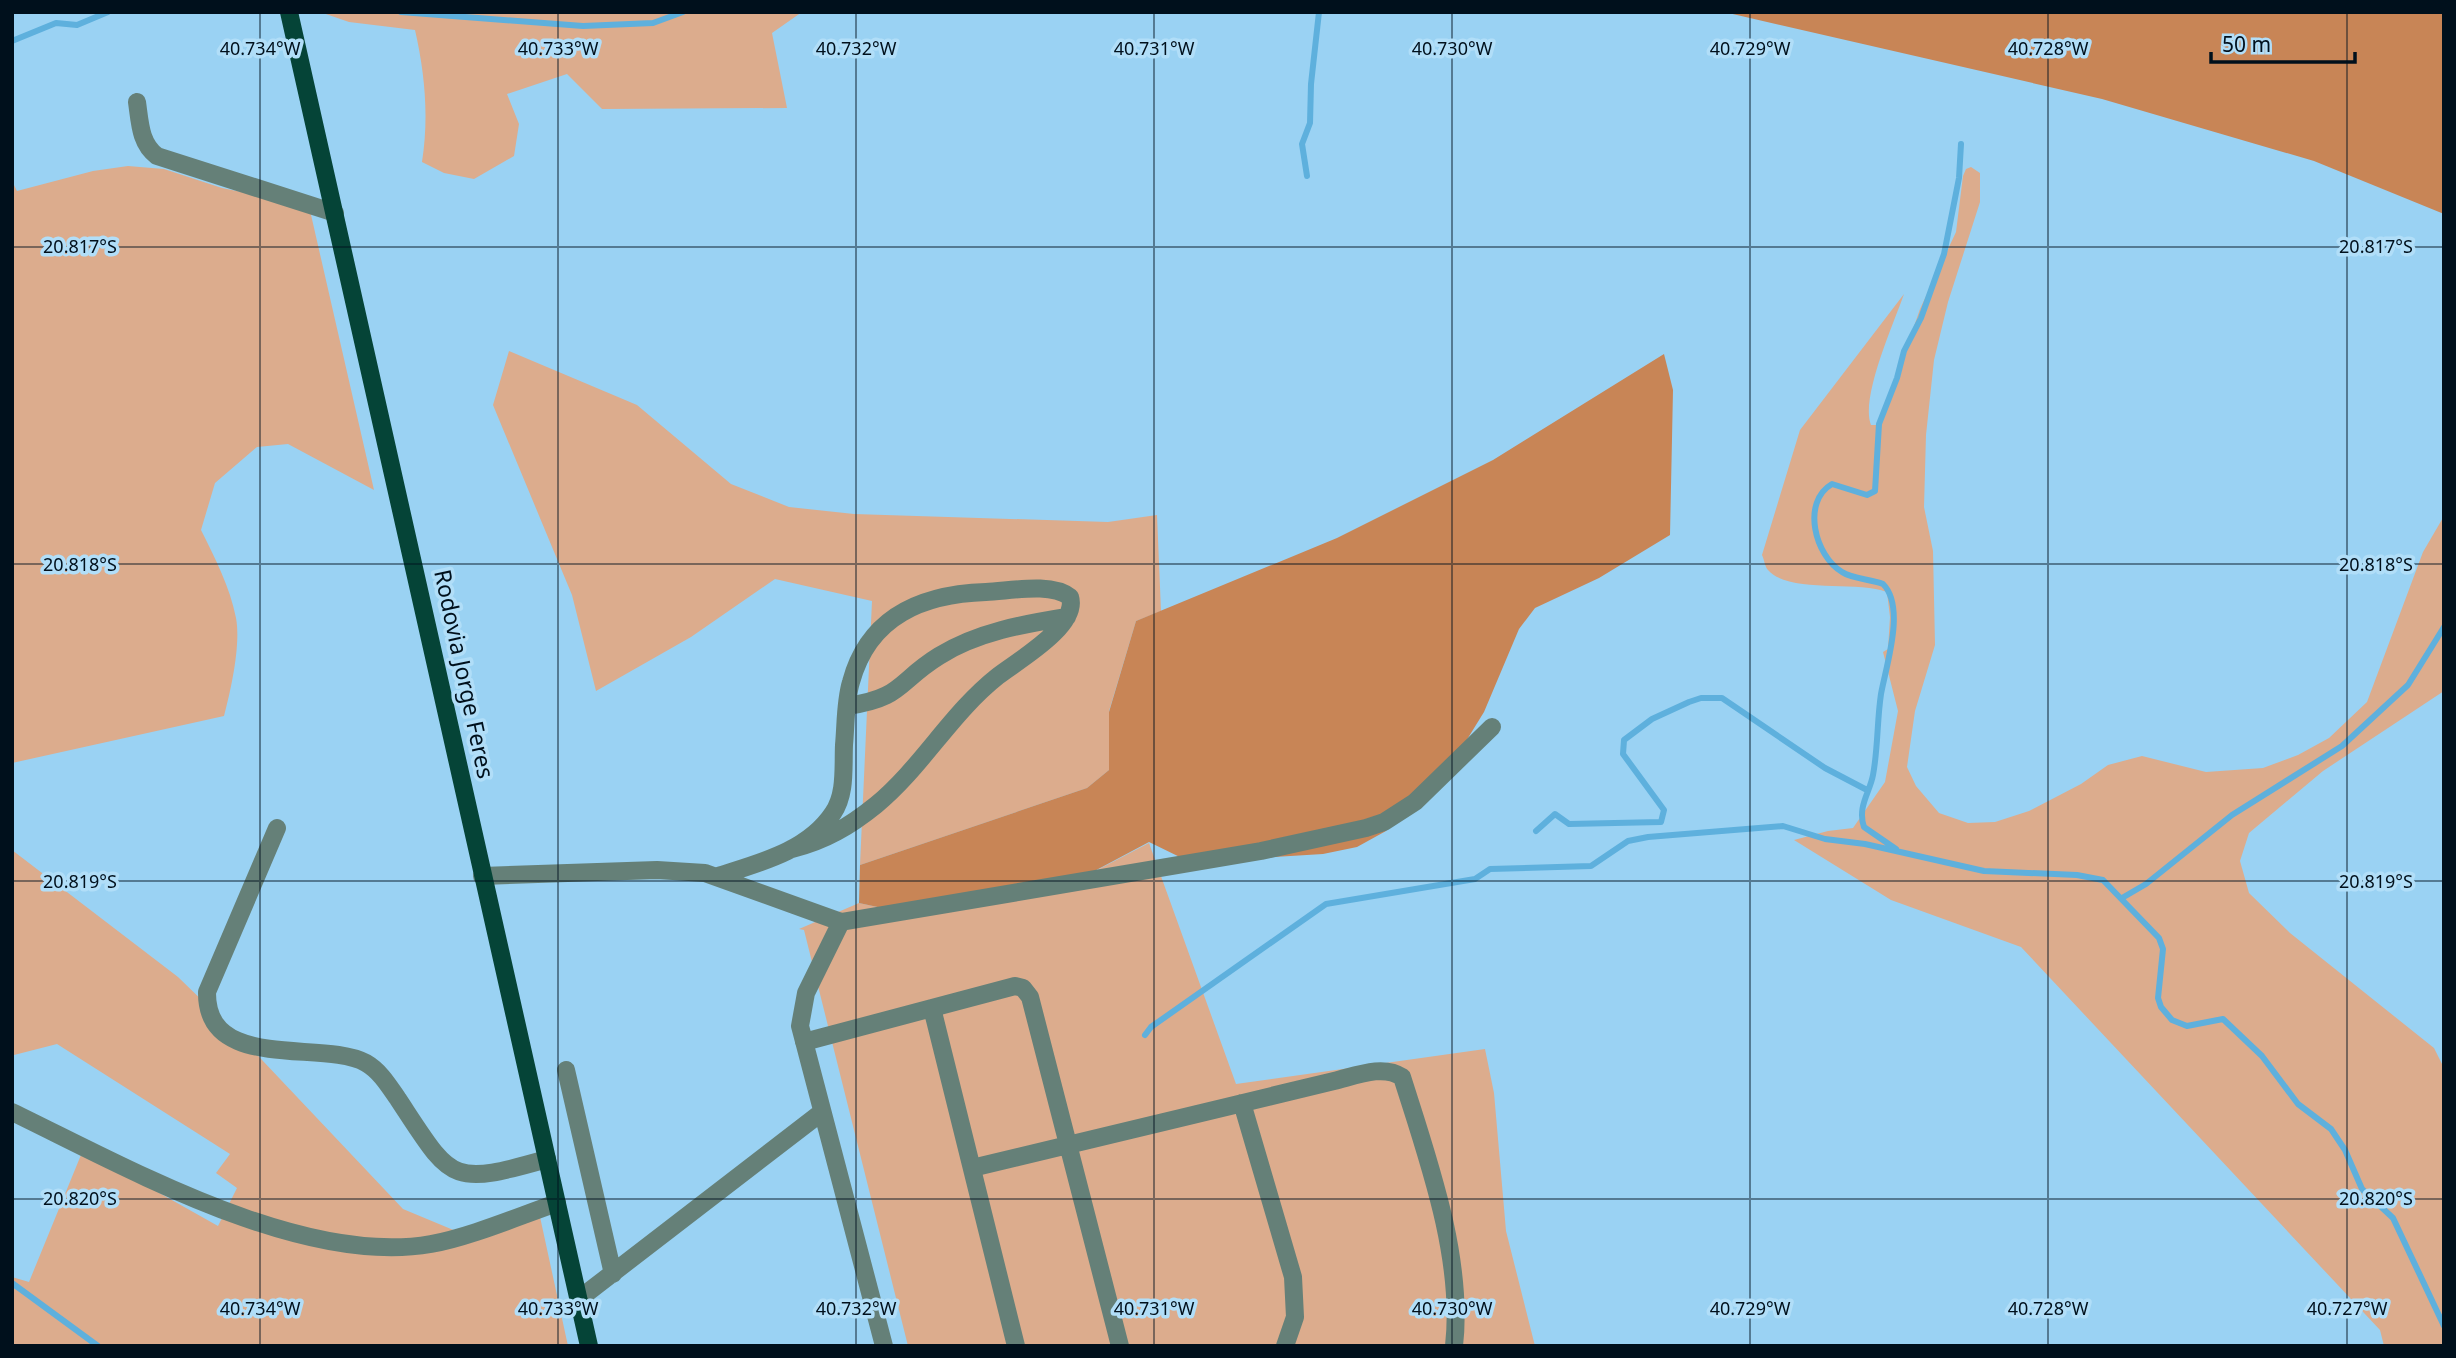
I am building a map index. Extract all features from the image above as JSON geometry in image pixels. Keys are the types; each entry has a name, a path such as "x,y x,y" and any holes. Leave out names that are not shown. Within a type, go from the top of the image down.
{"main road":[{"name":"Rodovia Jorge Feres","path":"289,12 589,1346"}],"street":[{"path":"137,102 143,139 148,150 157,156 335,213"},
{"path":"718,876 842,831 879,803 986,685 1045,641 1067,617 1071,608 1070,597 1057,591 948,595 909,606 871,642 851,680 842,785 837,806 819,829 792,849"},
{"path":"847,706 892,695 938,656 980,637 1035,622 1067,617"},
{"path":"482,876 680,870 718,876 841,922 1261,851 1366,828 1384,822 1415,802 1492,727"},
{"path":"276,828 207,992 207,1006 214,1023 259,1048 340,1054 368,1064 389,1086 437,1158 458,1172 483,1176 547,1159"},
{"path":"841,922 802,1004 800,1026 884,1346"},
{"path":"804,1042 1015,986 1023,988 1030,998 1120,1346"},
{"path":"932,1008 1016,1346"},
{"path":"566,1070 613,1274"},
{"path":"972,1168 1377,1071 1395,1071 1402,1077 1445,1226 1455,1289 1454,1346"},
{"path":"1242,1103 1293,1277 1295,1317 1285,1346"},
{"path":"12,1112 229,1213 326,1240 369,1248 433,1244 557,1203"},
{"path":"579,1299 822,1112"}],"shaded area":[{"path":"320,12 802,12 772,33 787,108 602,109 567,74 507,94 519,124 514,156 474,179 444,173 422,162 425,96 415,30 349,22"},
{"path":"1724,12 2444,12 2444,214 2314,161 2102,99"},
{"path":"128,166 164,169 222,188 309,206 374,490 288,444 257,447 215,483 201,530 226,584 236,618 236,654 224,716 12,763 12,181 17,191 93,171"},
{"path":"1971,167 1980,173 1980,202 1948,302 1934,360 1926,435 1924,507 1933,551 1935,645 1915,711 1907,767 1916,786 1939,813 1968,823 1995,822 2029,811 2081,784 2108,765 2142,756 2206,772 2263,768 2298,755 2329,738 2367,702 2423,552 2444,516 2444,691 2323,771 2249,833 2240,861 2249,893 2290,933 2434,1048 2444,1068 2444,1346 2384,1346 2380,1330 2021,947 1891,900 1794,840 1853,828 1885,782 1898,711 1883,652 1888,649 1890,617 1887,592 1791,582 1768,570 1762,555 1800,430 1904,294 1880,360 1870,397 1871,425 1880,425 1920,309 1956,232 1963,176 1966,169"},
{"path":"509,351 637,405 731,484 789,507 854,514 1108,522 1157,515 1161,611 1136,621 1109,711 1109,770 1087,788 860,865 872,601 775,579 691,637 596,691 572,595 493,405"},
{"path":"1664,354 1673,390 1670,535 1599,578 1535,608 1519,629 1484,712 1463,746 1422,786 1386,831 1357,847 1323,854 1190,862 1149,842 1055,892 896,911 859,903 860,865 1087,788 1109,770 1109,712 1136,621 1337,538 1493,460"},
{"path":"1149,843 1236,1084 1485,1049 1494,1093 1506,1231 1535,1346 908,1346 804,930 799,929 859,903 896,911 1055,892"},
{"path":"12,850 178,977 243,1040 403,1209 463,1234 537,1203 568,1346 12,1346 12,1277 29,1282 83,1150 218,1226 237,1188 216,1173 230,1154 57,1044 14,1055 12,1060"}],"waterway":[{"path":"12,41 56,23 77,25 108,12"},
{"path":"401,12 583,26 653,23 683,12"},
{"path":"1307,176 1302,144 1310,123 1311,84 1319,12"},
{"path":"1896,849 1864,827 1862,820 1875,765 1881,694 1893,637 1890,594 1883,584 1856,578 1842,572 1833,564 1819,542 1814,516 1822,492 1832,484 1867,495 1875,491 1879,424 1897,378 1904,351 1921,318 1944,254 1959,178 1961,144"},
{"path":"2122,898 2146,884 2232,815 2342,746 2408,685 2444,627"},
{"path":"1536,831 1555,814 1569,824 1661,822 1664,810 1623,754 1624,740 1652,719 1701,698 1722,698 1825,768 1867,790"},
{"path":"1145,1035 1151,1027 1326,904 1475,879 1490,869 1591,866 1628,841 1648,837 1783,826 1825,839 1865,844 1984,871 2077,875 2103,880 2159,938 2163,949 2158,998 2161,1007 2172,1020 2187,1026 2223,1019 2262,1056 2298,1104 2331,1129 2345,1150 2362,1189 2393,1218 2444,1326"},
{"path":"12,1283 98,1346"}]}
